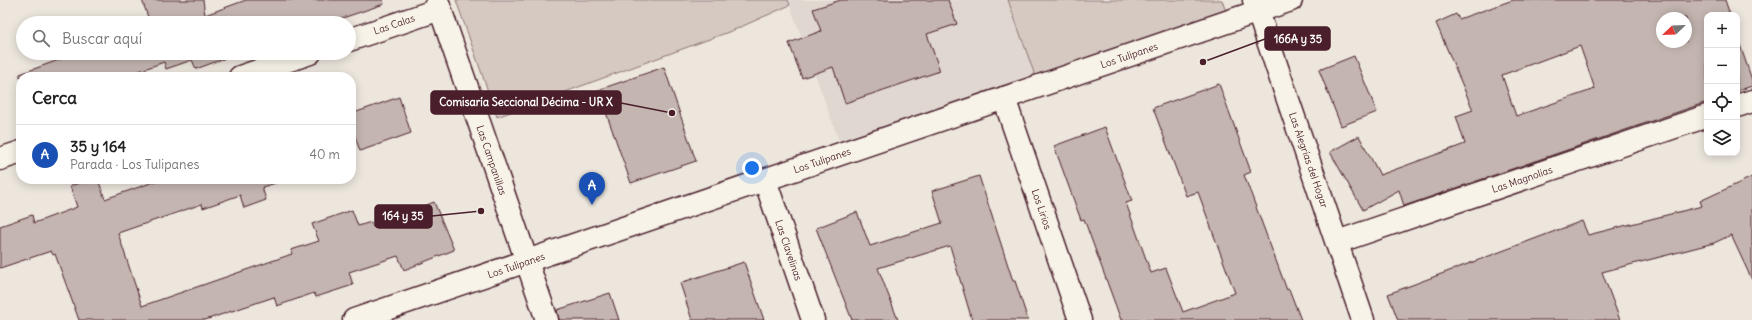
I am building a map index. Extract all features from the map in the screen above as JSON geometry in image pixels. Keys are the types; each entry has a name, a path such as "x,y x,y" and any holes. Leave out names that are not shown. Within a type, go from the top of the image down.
{"street":[{"name":"Los Tulipanes","path":"354,320 1004,98 1256,6 1291,0"},
{"name":"Las Calas","path":"356,37 438,4"},
{"name":"Las Campanillas","path":"438,4 547,320"},
{"name":"Las Alegrías del Hogar","path":"1256,6 1364,320"},
{"path":"255,72 290,60"},
{"name":"Los Lirios","path":"1004,98 1080,320"},
{"path":"1740,105 1752,101"},
{"name":"Las Magnolias","path":"1337,242 1704,117"},
{"path":"0,159 16,154"},
{"name":"Las Clavelinas","path":"765,180 813,320"}],"shaded area":[{"path":"456,0 788,0 790,5 734,30 497,117"},
{"path":"788,0 1008,0 1037,81 841,146"},
{"path":"1008,0 1222,0 1227,15 1037,81"}],"building":[{"path":"142,0 203,0 205,15 246,0 383,0 384,4 349,16 148,16"},
{"path":"841,0 948,0 957,24 927,34 940,71 845,103 833,67 802,78 789,43 821,31 813,9"},
{"path":"1513,0 1725,0 1729,12 1704,12 1704,103 1404,206 1399,190 1363,210 1330,152 1359,136 1380,175 1465,144 1456,116 1473,110 1436,23 1456,14 1459,19","holes":["1580,46 1595,89 1516,116 1502,75"]},
{"path":"1740,45 1752,80 1752,86 1740,90"},
{"path":"1354,56 1377,112 1341,126 1319,70"},
{"path":"59,60 192,60 166,69 164,62 136,72 26,72"},
{"path":"192,60 220,60 196,69"},
{"path":"664,67 696,161 631,183 598,90"},
{"path":"1219,84 1251,172 1244,175 1287,290 1289,289 1301,320 1121,320 1084,219 1081,220 1054,146 1105,127 1132,201 1126,203 1151,273 1166,268 1183,312 1235,293 1198,192 1186,196 1153,108"},
{"path":"399,97 411,133 360,151 356,139 356,112"},
{"path":"979,176 1013,281 1015,281 1028,320 972,320 950,246 878,268 898,320 852,320 816,228 857,212 870,246 942,223 932,191"},
{"path":"1752,177 1752,280 1731,235 1714,243 1602,272 1620,320 1398,320 1388,294 1582,221 1588,235 1702,206 1700,201"},
{"path":"76,184 100,184 105,199 148,184 272,184 262,187 266,200 244,208 240,195 203,208 202,204 118,233 142,306 292,254 291,250 319,241 312,224 352,210 358,226 371,222 373,227 434,202 454,250 404,270 398,256 349,272 353,285 316,297 314,293 277,306 274,297 205,320 79,320 55,254 53,255 51,251 0,268 0,226 32,215 34,223 77,207 70,186"},
{"path":"744,262 764,320 692,320 680,283"},
{"path":"610,293 619,320 559,320 557,310"}],"place":[{"name":"166A y 35","path":"1203,62"},
{"name":"Comisaría Seccional Décima - UR X","path":"672,113"},
{"name":"35 y 164","path":"592,205"},
{"name":"164 y 35","path":"481,211"}]}
